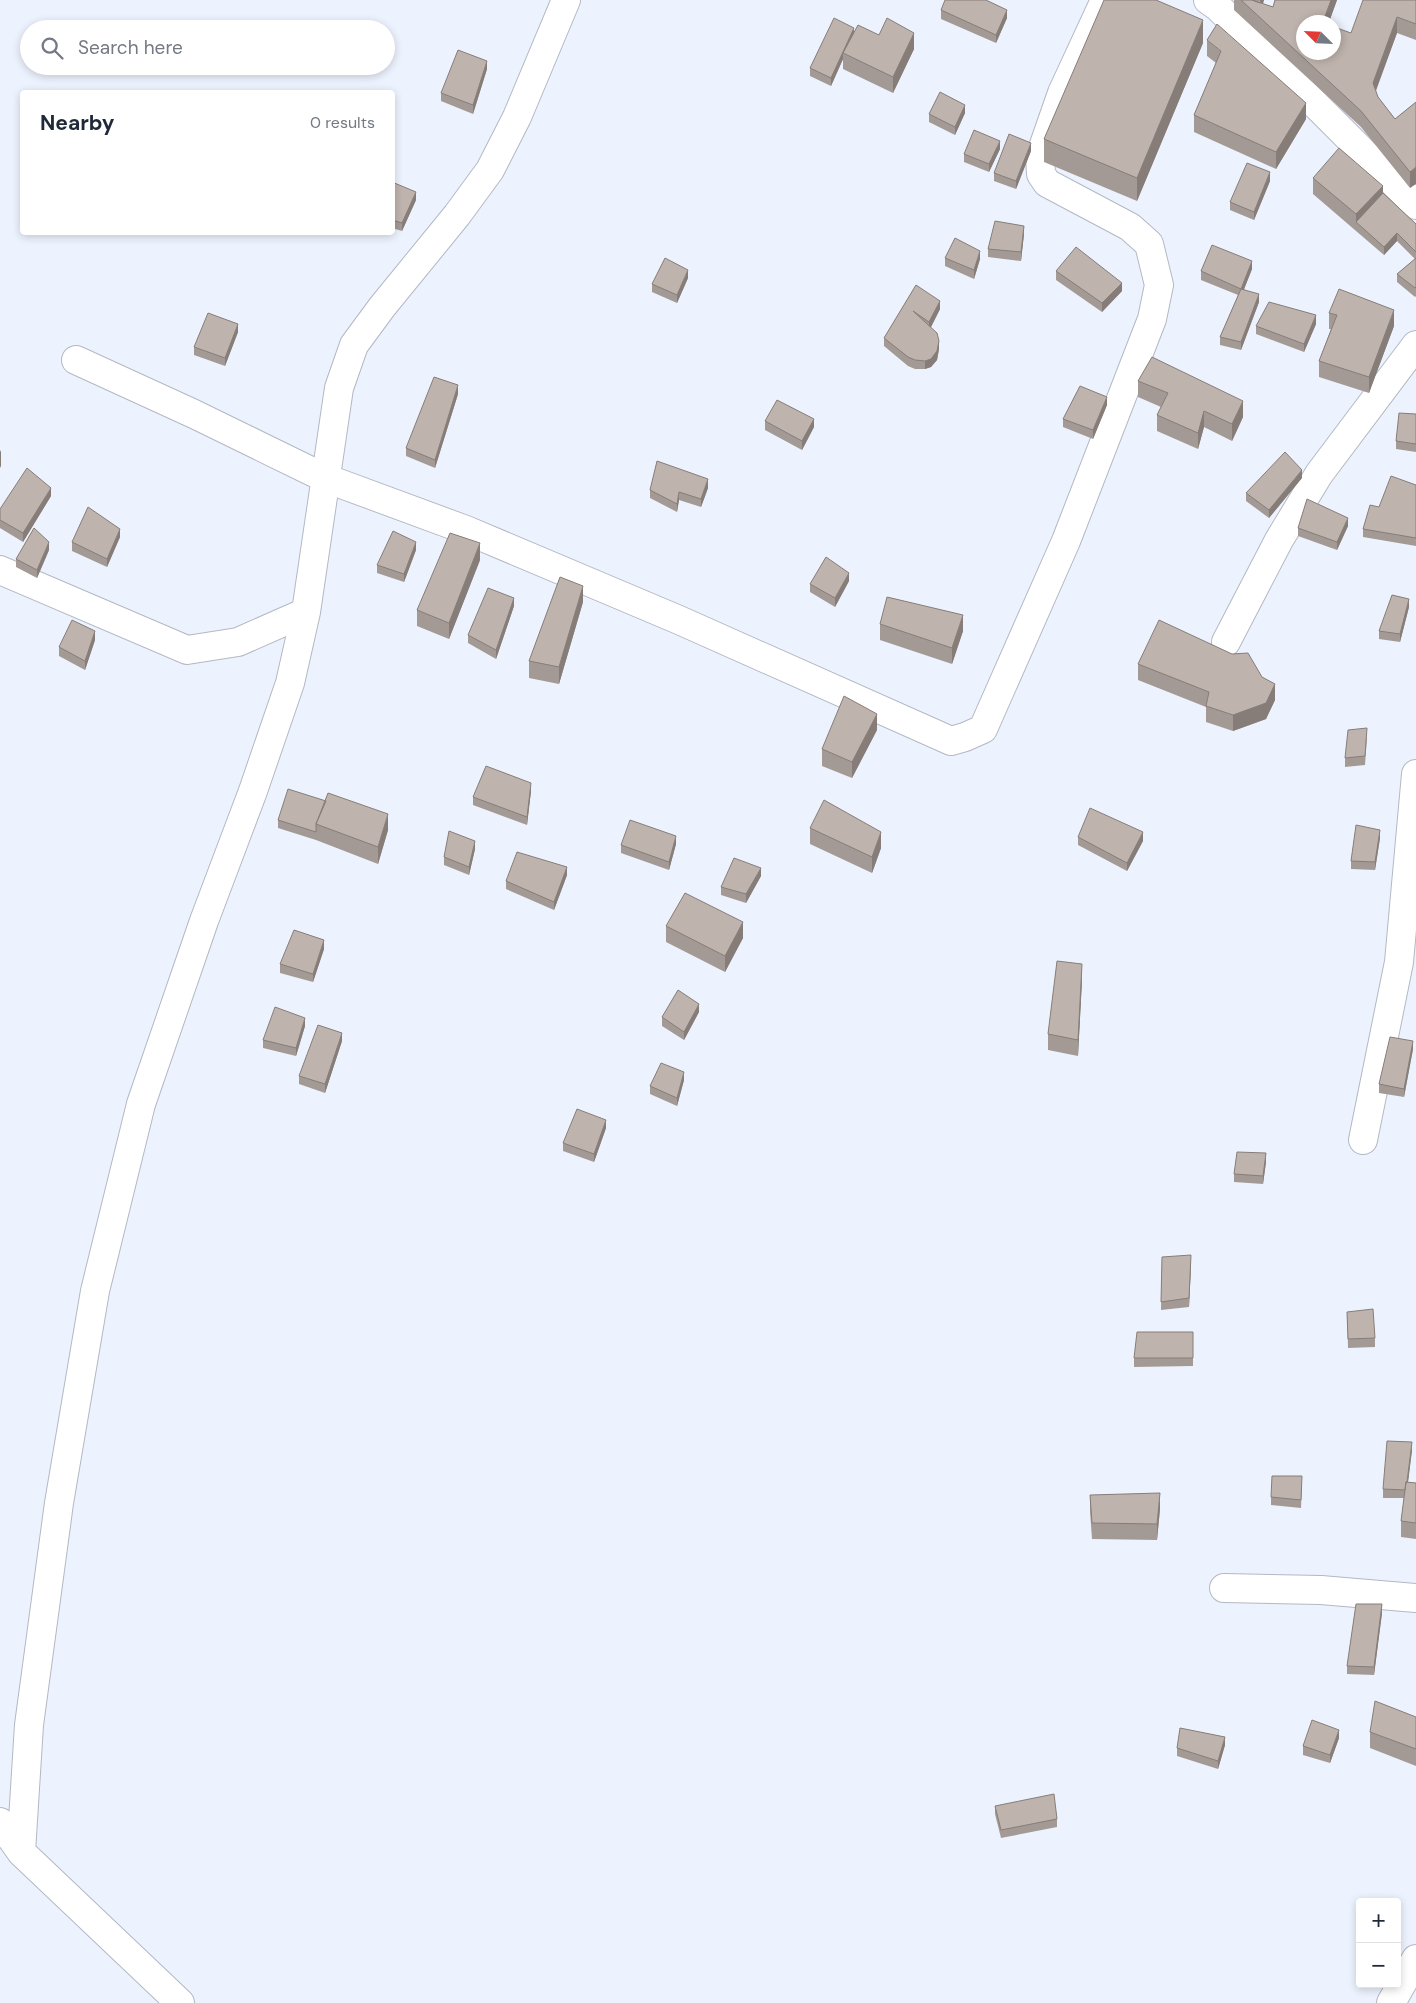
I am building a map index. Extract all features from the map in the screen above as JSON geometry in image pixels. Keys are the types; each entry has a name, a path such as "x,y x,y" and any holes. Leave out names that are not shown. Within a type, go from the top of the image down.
{"street":[{"path":"21,1852 30,1715 59,1503 95,1291 141,1104 204,921 253,791 290,683 306,612 339,388 354,345 490,170 517,117 566,0"},
{"path":"76,360 194,414 325,478 483,537 679,620 951,741 965,738 982,729 1066,541 1141,352 1152,319 1159,285 1149,244 1130,227 1047,184 1041,174 1040,156 1062,93 1105,0"},
{"path":"1215,2 1416,205"},
{"path":"1226,642 1279,540 1319,474 1416,344"},
{"path":"0,570 187,650 238,642 306,612"},
{"path":"1363,1140 1408,964 1416,774"},
{"path":"1224,1588 1321,1590 1416,1598"},
{"path":"0,1822 21,1852 180,2003"},
{"path":"1391,2003 1416,1959"}],"building":[{"path":"945,0 986,0 1007,10 996,35 941,10"},
{"path":"1104,0 1156,0 1203,20 1137,178 1044,139"},
{"path":"1241,0 1252,0 1273,7 1275,0 1331,0 1326,15 1296,15 1296,51"},
{"path":"1363,0 1416,0 1416,24 1397,17 1373,83 1378,97 1395,119 1416,102 1416,167 1410,172 1361,111 1306,60 1341,60 1341,29 1351,33"},
{"path":"834,18 854,28 831,78 810,68"},
{"path":"887,18 914,33 893,77 843,53 858,25 879,35"},
{"path":"1217,24 1306,103 1276,152 1194,115 1221,51 1207,40"},
{"path":"458,50 487,61 473,105 441,93"},
{"path":"940,92 965,105 955,127 929,114"},
{"path":"974,130 1000,141 989,164 964,154"},
{"path":"1009,134 1031,143 1016,181 994,173"},
{"path":"1339,148 1383,186 1356,214 1313,178"},
{"path":"1247,163 1270,172 1254,212 1230,202"},
{"path":"395,183 416,192 402,223 395,221"},
{"path":"1383,193 1416,224 1416,252 1397,233 1384,247 1356,222"},
{"path":"995,221 1024,226 1021,252 988,249"},
{"path":"955,238 980,251 974,270 945,258"},
{"path":"1212,245 1252,261 1241,289 1201,271"},
{"path":"1076,247 1122,283 1102,303 1056,271"},
{"path":"665,258 688,270 677,295 652,284"},
{"path":"1416,258 1416,287 1415,288 1397,274"},
{"path":"916,285 940,301 929,322 913,311 937,333 939,341 937,351 931,359 925,361 908,357 884,338"},
{"path":"1241,289 1259,294 1241,342 1220,337"},
{"path":"1339,289 1394,310 1369,377 1319,361 1337,315 1329,313"},
{"path":"1269,302 1316,315 1304,344 1256,326"},
{"path":"208,313 238,324 225,358 194,347"},
{"path":"1152,357 1243,401 1232,424 1204,411 1198,433 1157,415 1168,393 1138,381"},
{"path":"434,377 458,385 435,460 406,448"},
{"path":"1080,386 1107,397 1093,430 1063,419"},
{"path":"777,400 814,419 802,441 765,421"},
{"path":"1399,413 1416,414 1416,444 1396,441"},
{"path":"1285,452 1302,470 1269,510 1246,493"},
{"path":"657,461 708,479 701,499 679,492 677,504 650,490"},
{"path":"27,468 51,488 23,533 0,520 0,509"},
{"path":"1391,476 1416,485 1416,538 1363,529 1370,505 1379,507"},
{"path":"1307,499 1348,518 1337,542 1298,528"},
{"path":"88,507 120,529 107,559 72,542"},
{"path":"34,528 49,542 37,570 16,559"},
{"path":"393,531 416,542 404,574 377,565"},
{"path":"450,533 480,543 449,623 417,610"},
{"path":"826,557 849,573 835,598 810,584"},
{"path":"560,577 583,586 559,667 529,661"},
{"path":"488,588 514,598 496,650 468,635"},
{"path":"1392,595 1409,599 1400,634 1379,631"},
{"path":"887,597 963,615 952,648 880,624"},
{"path":"72,620 95,631 85,661 59,647"},
{"path":"1159,620 1232,654 1248,653 1262,677 1275,684 1266,703 1233,715 1206,706 1209,692 1138,664"},
{"path":"844,696 877,714 852,762 822,749"},
{"path":"1367,728 1365,756 1345,758 1348,730"},
{"path":"486,766 531,783 527,817 473,797"},
{"path":"288,789 326,801 316,824 316,832 278,820"},
{"path":"328,793 388,814 378,847 316,824"},
{"path":"824,800 881,832 872,857 810,828"},
{"path":"1090,808 1143,832 1127,863 1078,837"},
{"path":"630,820 676,836 669,862 621,845"},
{"path":"1356,825 1380,830 1375,862 1351,861"},
{"path":"449,831 475,841 469,867 444,857"},
{"path":"517,852 567,867 554,902 506,881"},
{"path":"734,858 761,868 746,894 721,887"},
{"path":"685,893 743,922 725,956 666,926"},
{"path":"294,930 324,940 313,974 280,964"},
{"path":"1057,961 1082,964 1078,1040 1048,1034"},
{"path":"678,990 699,1004 684,1032 662,1017"},
{"path":"275,1007 305,1018 296,1048 263,1040"},
{"path":"318,1025 342,1033 325,1084 299,1076"},
{"path":"1390,1037 1413,1041 1404,1089 1379,1084"},
{"path":"661,1063 684,1072 677,1098 650,1086"},
{"path":"577,1109 606,1120 594,1154 563,1143"},
{"path":"1237,1152 1266,1153 1263,1176 1234,1174"},
{"path":"1191,1255 1189,1298 1161,1302 1162,1257"},
{"path":"1373,1309 1375,1338 1348,1339 1347,1312"},
{"path":"1137,1332 1193,1332 1193,1358 1134,1358"},
{"path":"1387,1441 1412,1442 1405,1490 1383,1489"},
{"path":"1272,1476 1302,1476 1301,1500 1271,1497"},
{"path":"1406,1482 1416,1483 1416,1523 1401,1521"},
{"path":"1160,1493 1157,1524 1092,1523 1090,1495"},
{"path":"1356,1604 1382,1604 1374,1667 1347,1666"},
{"path":"1375,1701 1416,1717 1416,1749 1370,1732"},
{"path":"1312,1720 1339,1730 1330,1755 1303,1746"},
{"path":"1180,1728 1225,1737 1218,1761 1177,1748"},
{"path":"1054,1794 1057,1819 1001,1830 995,1806"}]}
